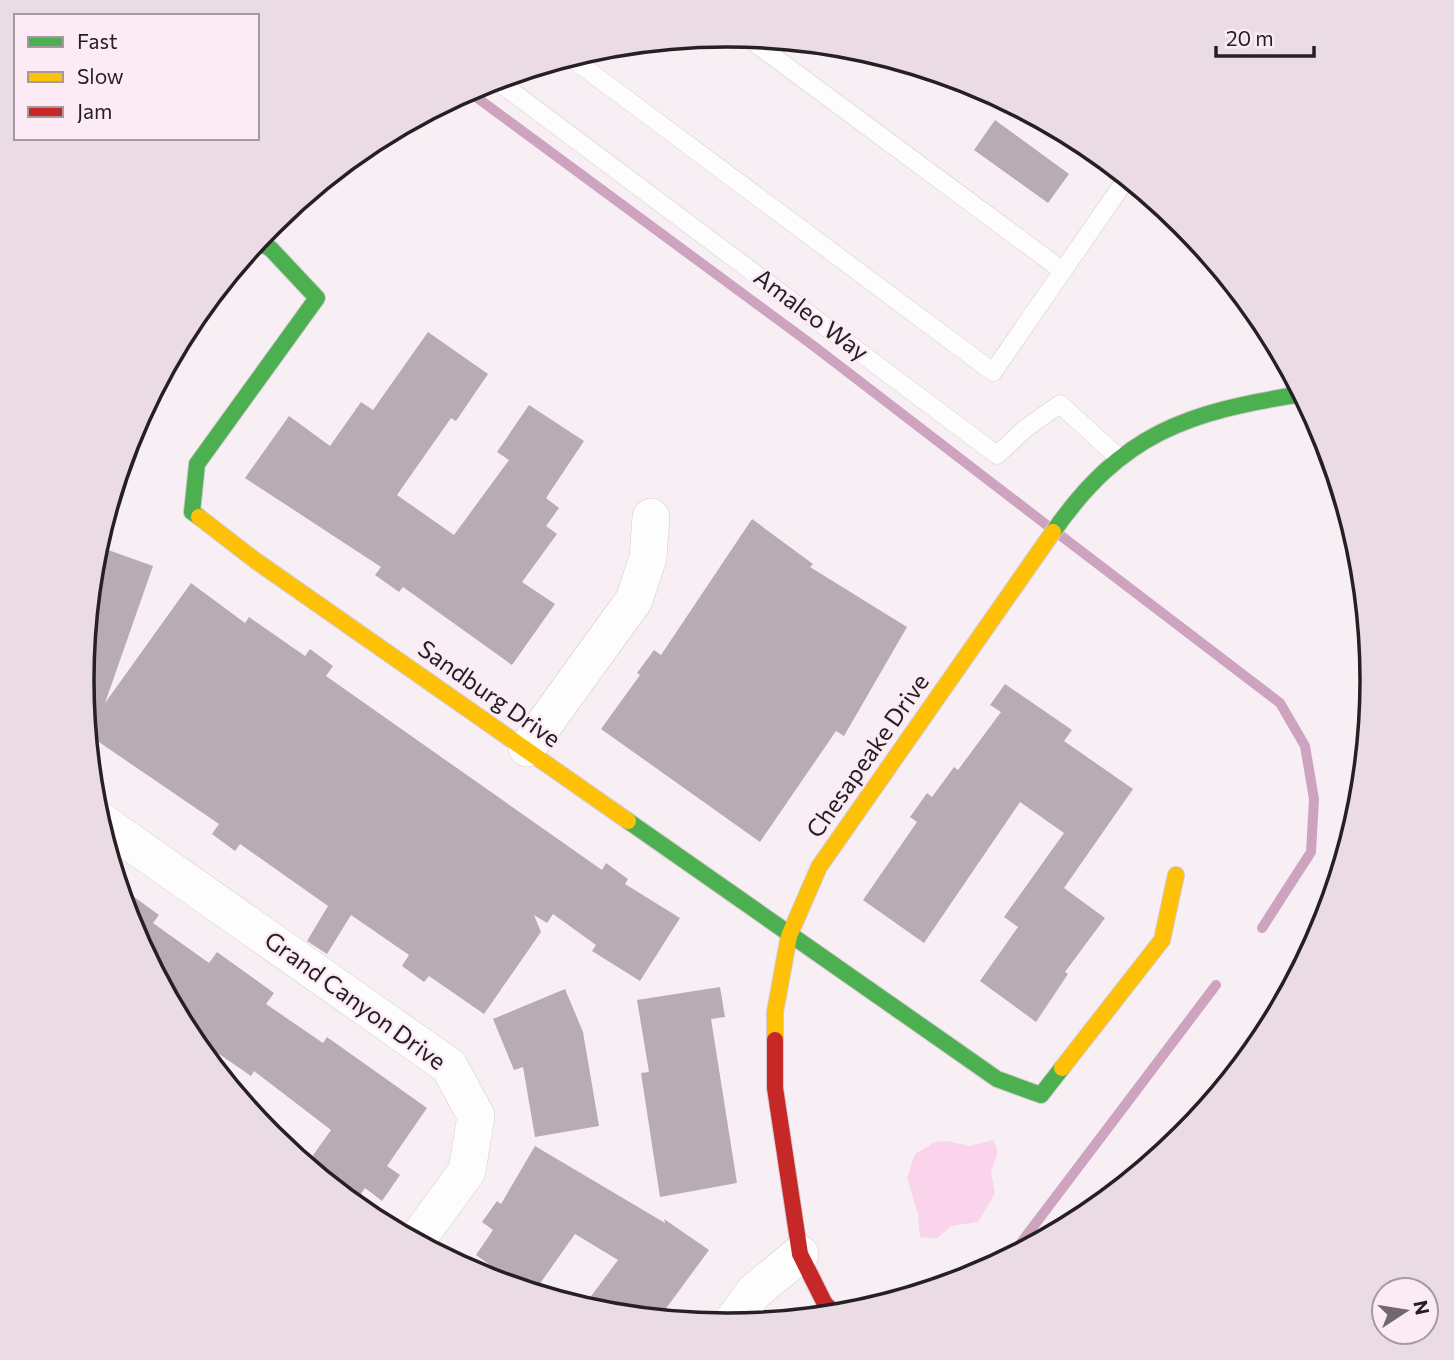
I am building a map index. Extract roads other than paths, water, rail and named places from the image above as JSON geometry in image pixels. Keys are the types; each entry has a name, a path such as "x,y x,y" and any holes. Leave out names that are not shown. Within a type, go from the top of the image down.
{"street":[{"name":"Sandburg Drive","path":"267,247 317,298 197,464 192,512 256,561 527,748 789,936 997,1079 1041,1096 1162,940 1176,875"},
{"name":"Chesapeake Drive","path":"826,1305 800,1254 775,1088 775,1012 789,936 819,867 1072,505 1119,458 1176,423 1233,404 1292,396"},
{"path":"527,748 634,600 648,558 651,517"},
{"name":"Grand Canyon Drive","path":"112,829 449,1066 476,1116 467,1171 421,1234"},
{"path":"739,1312 754,1292 800,1254"}],"lane":[{"path":"763,49 1063,271"},
{"path":"580,65 993,372 1122,186"},
{"name":"Amaleo Way","path":"506,87 997,455 1026,428 1060,404 1119,458"}],"waterway":[{"path":"478,98 815,347 1048,526"},
{"path":"1060,535 1280,703 1305,746 1314,799 1311,852 1262,928"},
{"path":"1025,1238 1216,985"}]}
